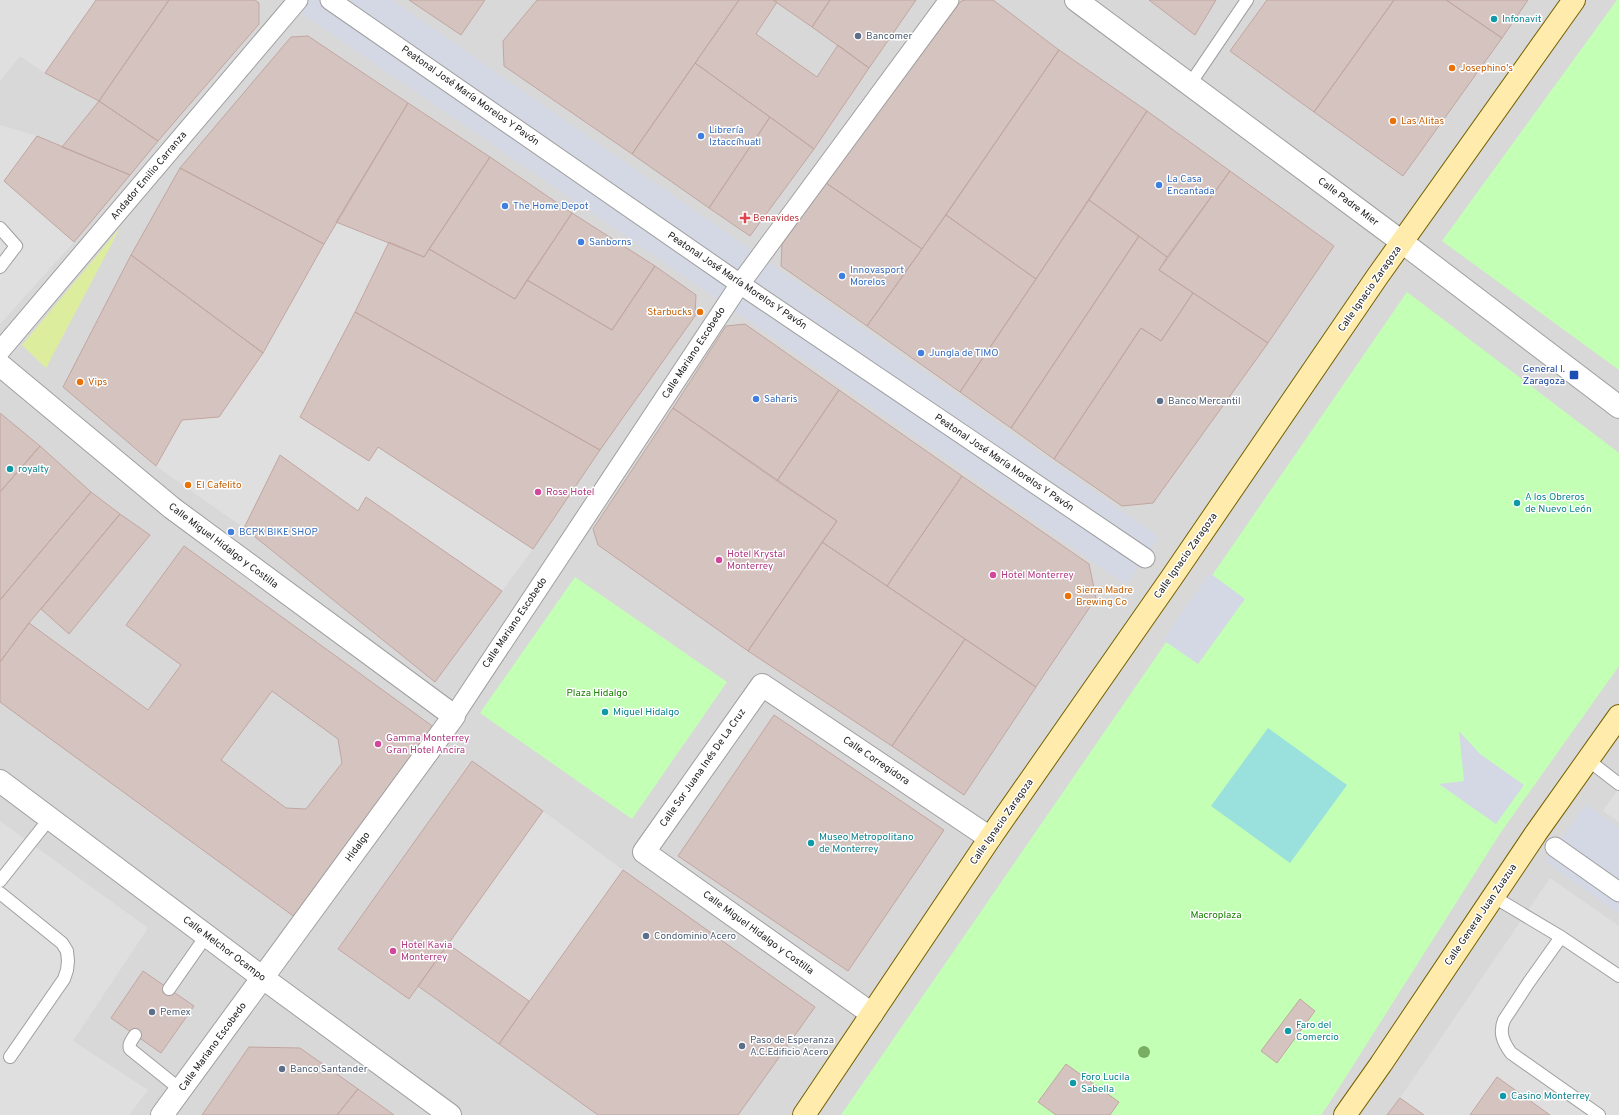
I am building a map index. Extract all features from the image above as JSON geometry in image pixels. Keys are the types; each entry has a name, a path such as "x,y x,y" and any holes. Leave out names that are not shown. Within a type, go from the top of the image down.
{"main road":[{"name":"Calle Ignacio Zaragoza","path":"804,1115 990,838 1402,242 1574,0"},
{"name":"Calle General Juan Zuazua","path":"1345,1115 1536,833 1619,716"}],"street":[{"name":"Andador Emilio Carranza","path":"0,351 298,0"},
{"name":"Peatonal José María Morelos Y Pavón","path":"330,0 740,284 1144,558"},
{"name":"Calle Mariano Escobedo","path":"454,716 740,284 949,0"},
{"name":"Calle Padre Mier","path":"1076,0 1402,242 1619,406"},
{"name":"Calle Miguel Hidalgo y Costilla","path":"0,366 172,508 454,716"},
{"name":"Calle Corregidora","path":"762,685 990,838"},
{"name":"Calle Sor Juana Inés De La Cruz","path":"644,852 762,685"},
{"name":"Hidalgo","path":"263,978 454,716"},
{"name":"Calle Melchor Ocampo","path":"0,781 206,936 450,1115"},
{"path":"1555,847 1619,892"},
{"name":"Calle Miguel Hidalgo y Costilla","path":"644,852 872,1014"},
{"name":"Calle Mariano Escobedo","path":"162,1115 263,978"}],"lane":[{"path":"1190,84 1247,0"},
{"path":"0,228 16,246 0,267"},
{"path":"1588,760 1619,784"},
{"path":"0,881 50,818"},
{"path":"0,893 62,943 67,951 68,961 67,970 61,983 10,1057"},
{"path":"1494,897 1561,937 1619,976"},
{"path":"169,989 206,936"},
{"path":"1561,937 1528,982 1504,1020 1501,1027 1502,1037 1511,1053 1599,1115"},
{"path":"135,1035 130,1042 130,1049 181,1090"}],"shaded area":[{"path":"0,0 1619,0 1619,1115 0,1115"},
{"path":"0,0 96,0 45,73 20,56 0,81"},
{"path":"282,0 392,0 760,256 1159,537 1126,585 726,305"},
{"path":"0,125 37,136 4,181 74,242 0,324"},
{"path":"336,222 389,242 355,312 300,417 369,461 378,447 533,549 502,591 366,498 358,511 280,455 244,528 156,466 182,420 219,417 263,353"},
{"path":"1210,573 1245,599 1198,664 1163,640"},
{"path":"1459,731 1480,754 1524,785 1496,824 1439,784 1464,781"},
{"path":"1619,788 1619,822 1603,811"},
{"path":"1586,804 1619,828 1619,914 1545,861"},
{"path":"543,811 623,870 529,1001 448,944"},
{"path":"0,821 148,928 73,1041 148,1090 129,1115 0,1115"},
{"path":"1550,878 1619,926 1619,1115 1550,1115 1497,1077 1470,1115 1424,1115 1400,1098"}],"green space":[{"path":"1617,0 1619,0 1619,370 1442,241"},
{"path":"120,228 46,368 22,345"},
{"name":"Macroplaza","path":"1407,292 1619,453 1619,666 1501,832 1328,1105 1321,1115 841,1115"},
{"name":"Plaza Hidalgo","path":"575,577 727,682 632,819 480,713"}],"water":[{"path":"1268,728 1347,785 1290,863 1211,806"}],"building":[{"path":"96,0 169,0 99,101 45,73"},
{"path":"169,0 255,0 259,3 259,24 158,141 99,101"},
{"path":"409,0 485,0 461,35"},
{"path":"537,0 739,0 632,154 504,66 503,41"},
{"path":"739,0 773,0 777,2 756,34 817,77 838,45 869,68 814,149 695,63"},
{"path":"773,0 830,0 812,27"},
{"name":"Bancomer","path":"830,0 916,0 869,68 812,27"},
{"path":"993,0 1059,50 922,249 826,183 961,1"},
{"path":"1149,0 1216,0 1195,35"},
{"path":"1267,0 1394,0 1314,112 1230,51"},
{"path":"1394,0 1446,0 1502,38 1403,176 1314,112"},
{"name":"Infonavit","path":"1446,0 1528,0 1502,38"},
{"path":"308,36 408,103 324,244 180,168 291,37"},
{"path":"1059,50 1147,111 1036,279 946,215"},
{"name":"Librería Iztaccíhuatl","path":"695,63 770,117 709,208 632,154"},
{"path":"99,101 158,141 130,175 62,147"},
{"path":"408,103 490,157 424,257 336,222"},
{"name":"La Casa Encantada","path":"1147,111 1230,171 1167,257 1089,200"},
{"path":"770,117 814,149 750,236 709,208"},
{"path":"37,136 130,175 74,242 4,181"},
{"path":"490,157 572,213 515,299 429,249"},
{"path":"180,168 324,244 263,353 131,255"},
{"path":"1230,171 1334,246 1268,343 1159,270"},
{"path":"826,183 922,249 867,326 781,266 782,244"},
{"path":"1089,200 1139,236 1011,428 960,392"},
{"path":"572,213 655,266 612,330 527,280"},
{"path":"946,215 1036,279 960,392 867,326"},
{"path":"1139,236 1167,257 1159,270 1193,293 1161,341 1141,328 1054,459 1011,428"},
{"path":"389,242 424,257 429,249 515,299 527,280 612,330 655,266 696,295 695,316 600,450 355,312"},
{"path":"131,255 263,353 219,417 182,420 156,466 63,387"},
{"name":"Banco Mercantil","path":"1193,293 1268,343 1153,503 1122,506 1054,459 1141,328 1161,341"},
{"path":"355,312 600,450 533,549 378,447 369,461 300,417"},
{"name":"Saharis","path":"745,324 839,390 777,481 673,408 726,326"},
{"path":"839,390 962,476 887,586 822,542 837,521 777,481"},
{"path":"673,408 837,521 748,651 598,545 593,529"},
{"name":"royalty","path":"0,413 40,446 0,492"},
{"path":"40,446 91,492 0,600 0,492"},
{"path":"280,455 358,511 366,497 502,591 435,682 244,528"},
{"name":"Hotel Monterrey","path":"962,476 1089,564 1096,598 1036,687 887,586"},
{"path":"91,492 120,514 29,623 0,662 0,600"},
{"path":"120,514 150,535 69,634 41,609"},
{"path":"822,542 965,639 892,746 748,651"},
{"path":"184,546 435,728 296,918 0,702 0,662 29,623 148,710 181,665 126,625","holes":["272,691 338,739 342,763 306,809 286,808 221,760"]},
{"path":"965,639 1036,687 964,795 892,746"},
{"name":"Museo Metropolitano de Monterrey","path":"774,715 944,830 848,971 678,856"},
{"path":"472,761 543,811 409,999 338,949"},
{"name":"Condominio Acero","path":"623,870 815,1007 738,1115 598,1115 499,1044"},
{"path":"448,944 529,1001 499,1044 418,986"},
{"name":"Pemex","path":"143,971 194,1006 161,1053 111,1018"},
{"name":"Faro del Comercio","path":"1300,999 1315,1011 1277,1063 1261,1051"},
{"name":"Banco Santander","path":"249,1047 300,1048 358,1089 337,1115 202,1115"},
{"name":"Foro Lucila Sabella","path":"1066,1064 1119,1102 1110,1115 1056,1115 1038,1102"},
{"name":"Casino Monterrey","path":"1497,1077 1550,1115 1470,1115"},
{"path":"358,1089 394,1115 337,1115"},
{"path":"1400,1098 1424,1115 1387,1115"}],"place":[{"name":"Infonavit","path":"1494,19"},
{"name":"Bancomer","path":"858,36"},
{"name":"Josephino's","path":"1452,68"},
{"name":"Las Alitas","path":"1393,121"},
{"name":"Librería Iztaccíhuatl","path":"701,136"},
{"name":"La Casa Encantada","path":"1159,185"},
{"name":"The Home Depot","path":"505,206"},
{"name":"Benavides","path":"745,218"},
{"name":"Sanborns","path":"581,242"},
{"name":"Innovasport Morelos","path":"842,276"},
{"name":"Starbucks","path":"700,312"},
{"name":"Jungla de TIMO","path":"921,353"},
{"name":"General I. Zaragoza","path":"1574,375"},
{"name":"Vips","path":"80,382"},
{"name":"Saharis","path":"756,399"},
{"name":"Banco Mercantil","path":"1160,401"},
{"name":"royalty","path":"10,469"},
{"name":"El Cafelito","path":"188,485"},
{"name":"Rose Hotel","path":"538,492"},
{"name":"A los Obreros de Nuevo León","path":"1517,503"},
{"name":"BCPK BIKE SHOP","path":"231,532"},
{"name":"Hotel Krystal Monterrey","path":"719,560"},
{"name":"Hotel Monterrey","path":"993,575"},
{"name":"Sierra Madre Brewing Co","path":"1068,596"},
{"name":"Miguel Hidalgo","path":"605,712"},
{"name":"Gamma Monterrey Gran Hotel Ancira","path":"378,744"},
{"name":"Museo Metropolitano de Monterrey","path":"811,843"},
{"name":"Condominio Acero","path":"646,936"},
{"name":"Hotel Kavia Monterrey","path":"393,951"},
{"name":"Pemex","path":"152,1012"},
{"name":"Faro del Comercio","path":"1288,1031"},
{"name":"Paso de Esperanza A.C.Edificio Acero","path":"742,1046"},
{"name":"Banco Santander","path":"282,1069"},
{"name":"Foro Lucila Sabella","path":"1073,1083"},
{"name":"Casino Monterrey","path":"1503,1096"}]}
